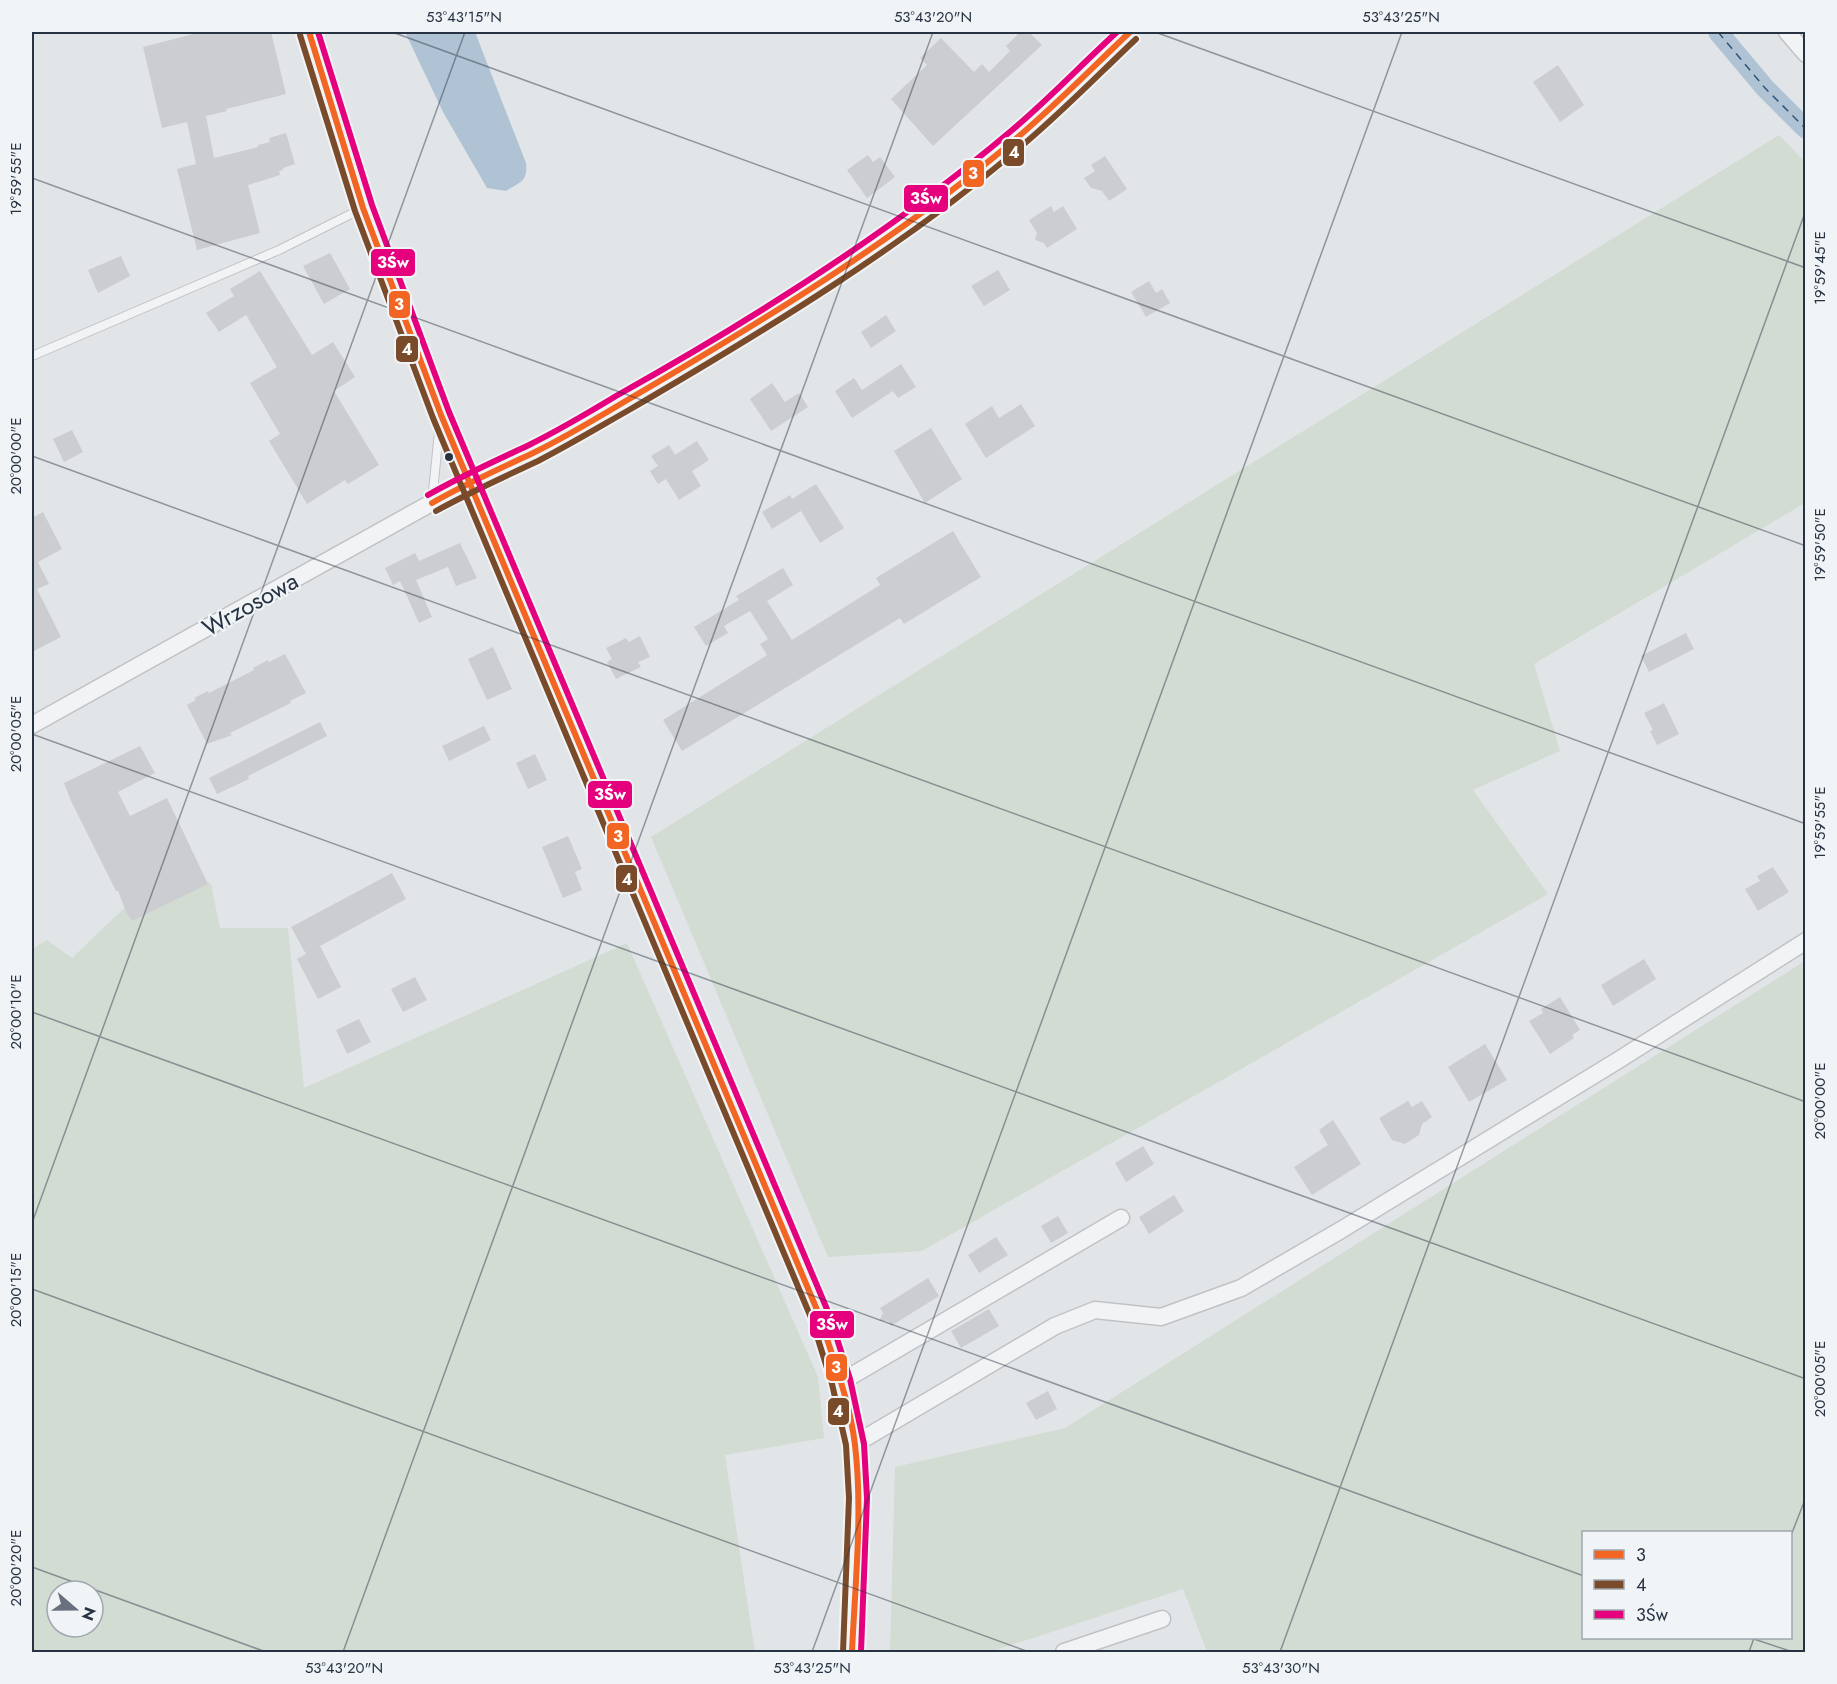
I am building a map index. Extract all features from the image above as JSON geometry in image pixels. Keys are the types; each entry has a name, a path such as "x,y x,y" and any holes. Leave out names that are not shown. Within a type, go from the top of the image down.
{"street":[{"path":"309,32 363,208 441,415 816,1306 841,1383 855,1444 858,1498 852,1653"},
{"path":"1787,32 1806,54"},
{"name":"Wrzosowa","path":"32,725 469,482 536,452 624,403 754,325 926,209 1018,136 1124,37"},
{"path":"855,1444 1055,1326 1095,1310 1161,1317 1241,1288 1597,1074 1806,941"},
{"path":"841,1383 1121,1218"},
{"path":"1064,1653 1162,1619"}],"lane":[{"path":"32,356 279,250 363,208"},
{"path":"432,503 441,415"}],"shaded area":[{"path":"1779,135 1805,162 1805,503 1534,664 1560,751 1473,790 1548,894 922,1251 828,1257 651,837"},
{"path":"171,863 211,884 220,928 288,928 304,1088 627,943 818,1377 824,1438 725,1455 755,1652 32,1652 32,949 47,940 72,958"},
{"path":"1805,961 1805,1652 1207,1652 1183,1589 990,1652 890,1652 895,1467 1065,1428"}],"water":[{"path":"405,32 475,32 526,163 526,174 519,183 506,191 487,188 443,112"}],"building":[{"path":"201,32 271,32 286,94 206,116 214,158 258,147 258,145 270,142 269,138 286,133 295,164 283,168 279,171 280,175 248,185 260,233 197,250 177,169 196,164 187,122 162,128 143,47"},
{"path":"1020,32 1029,32 1042,45 933,146 891,99 927,65 920,58 941,38 974,72 982,64 989,72 1010,51 1006,46"},
{"path":"1558,65 1584,105 1560,122 1533,82"},
{"path":"868,155 873,162 880,157 895,177 867,198 847,170"},
{"path":"1105,156 1127,189 1109,201 1102,191 1091,188 1084,178 1095,171 1091,165"},
{"path":"1051,206 1054,212 1063,206 1077,229 1047,248 1044,243 1035,240 1037,233 1029,220"},
{"path":"330,253 350,289 324,304 303,266"},
{"path":"121,256 130,276 98,293 88,270"},
{"path":"998,270 1010,290 984,306 971,286"},
{"path":"260,271 312,355 333,342 355,377 334,391 379,465 348,484 345,480 307,504 269,441 280,434 250,383 277,367 246,315 219,332 206,313 234,296 230,289"},
{"path":"1149,281 1156,293 1162,289 1170,303 1146,317 1131,292"},
{"path":"886,315 896,331 871,348 861,332"},
{"path":"901,364 916,387 898,398 893,391 852,418 835,391 854,378 862,390"},
{"path":"772,383 785,402 799,393 808,407 771,431 750,399"},
{"path":"1021,404 1035,426 986,458 965,424 992,406 999,418"},
{"path":"931,428 962,479 925,503 894,451"},
{"path":"72,430 83,452 64,462 53,439"},
{"path":"697,441 709,460 692,471 701,486 679,500 666,479 658,484 650,471 658,466 651,456 669,445 675,455"},
{"path":"816,484 844,528 820,543 801,511 772,529 762,512 790,495 792,499"},
{"path":"43,512 62,549 38,562 49,584 37,589 61,637 32,652 32,518"},
{"path":"953,531 981,577 904,624 900,618 682,751 663,720 767,655 760,644 768,639 750,611 724,626 728,633 706,646 694,627 739,600 736,596 783,568 793,585 767,601 792,640 880,585 876,578"},
{"path":"460,543 477,578 456,586 448,567 416,580 432,617 419,623 400,581 393,585 385,568 415,553 419,561"},
{"path":"1686,633 1694,649 1649,672 1641,656"},
{"path":"640,636 650,657 638,662 641,667 616,679 607,662 612,659 606,648 626,638 629,642"},
{"path":"493,647 512,689 487,700 468,659"},
{"path":"285,654 306,693 290,701 291,703 230,733 232,735 207,744 187,705 196,700 194,698 208,691 209,693 254,670 253,668 268,660 269,662"},
{"path":"1664,703 1679,734 1657,745 1650,731 1653,730 1644,713"},
{"path":"320,722 327,736 217,794 209,778"},
{"path":"484,726 491,740 449,761 442,746"},
{"path":"140,746 155,773 118,792 130,816 167,798 208,884 132,921 64,783"},
{"path":"535,754 547,780 528,789 516,763"},
{"path":"568,836 582,869 575,872 582,890 563,898 542,847"},
{"path":"1773,867 1789,892 1758,911 1745,889 1760,881 1757,876"},
{"path":"392,873 406,899 320,946 341,987 318,999 297,959 306,954 291,927"},
{"path":"1644,959 1656,979 1613,1006 1601,985"},
{"path":"415,977 427,1000 403,1012 391,989"},
{"path":"1560,997 1580,1030 1572,1035 1574,1038 1550,1054 1529,1021 1543,1013 1541,1009"},
{"path":"359,1019 371,1042 347,1054 336,1030"},
{"path":"1485,1044 1507,1080 1469,1102 1448,1067"},
{"path":"1408,1101 1412,1107 1422,1101 1432,1117 1422,1124 1419,1135 1405,1144 1392,1140 1379,1118"},
{"path":"1333,1120 1361,1164 1312,1195 1294,1167 1328,1145 1319,1130"},
{"path":"1143,1146 1154,1164 1126,1182 1115,1163"},
{"path":"1174,1195 1184,1211 1149,1234 1139,1217"},
{"path":"1058,1216 1068,1233 1051,1243 1041,1226"},
{"path":"996,1237 1008,1255 979,1273 968,1255"},
{"path":"928,1278 939,1296 891,1326 888,1321 879,1321 883,1313 880,1308"},
{"path":"989,1309 999,1326 961,1348 951,1331"},
{"path":"1048,1391 1057,1409 1036,1420 1026,1403"}],"waterway":[{"path":"1718,32 1765,88 1806,129"}],"ferry route":[{"path":"1718,32 1765,88 1806,129"}],"transit line":[{"name":"3","path":"309,32 363,208 441,415 820,1317 845,1397 855,1445 858,1522 852,1652"},
{"name":"3Św","path":"318,32 372,205 449,412 829,1314 850,1379 864,1444 867,1498 861,1652"},
{"name":"3Św","path":"428,495 573,421 719,336 820,273 918,205 965,169 1025,119 1117,32"},
{"name":"3","path":"432,503 590,422 777,311 876,245 925,211 1018,137 1130,32"},
{"name":"4","path":"300,35 355,211 433,418 812,1320 832,1384 846,1445 849,1498 843,1652"},
{"name":"4","path":"436,511 573,442 732,349 832,286 978,182 1067,106 1136,39"}]}
